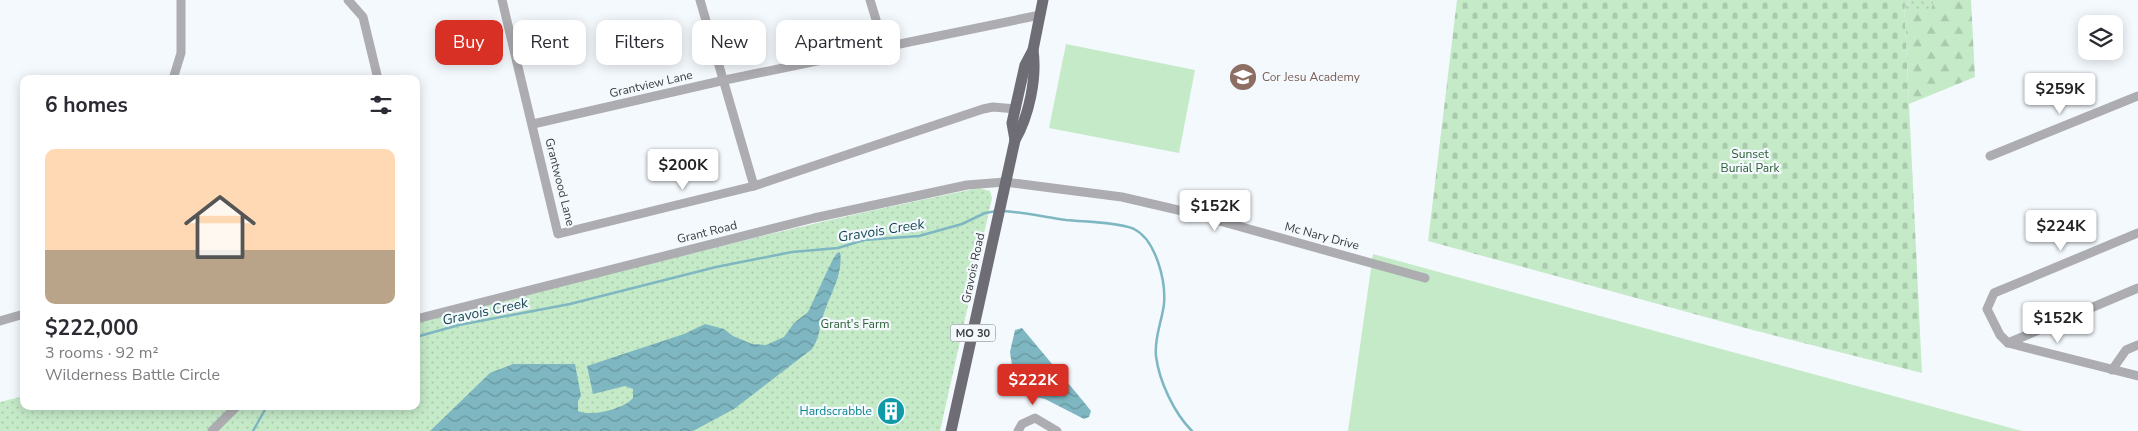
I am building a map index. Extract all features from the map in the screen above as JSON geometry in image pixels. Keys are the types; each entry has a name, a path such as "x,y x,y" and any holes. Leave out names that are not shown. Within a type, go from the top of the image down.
{"main road":[{"name":"Gravois Road","path":"1015,140 1012,123 1025,65 1033,50 1043,0"},
{"name":"Gravois Road","path":"951,431 1015,140 1024,125 1035,67 1033,50"}],"street":[{"path":"174,75 181,53 181,0"},
{"path":"348,0 363,18 377,75"},
{"name":"Grantwood Lane","path":"502,0 558,234 754,186 983,108 1016,109"},
{"path":"700,0 754,186"},
{"path":"870,0 876,20"},
{"name":"Grantview Lane","path":"900,43 1040,15"},
{"name":"Grantview Lane","path":"533,124 795,65"},
{"path":"1990,156 2138,96"},
{"name":"Mc Nary Drive","path":"1006,182 1122,197 1171,208 1425,278"},
{"name":"Grant Road","path":"420,318 814,218 967,185 1006,182"},
{"path":"2138,233 1994,293 1987,309 2000,335 2008,343 2138,376"},
{"path":"2008,343 2138,288"},
{"path":"0,319 20,315"},
{"path":"2112,370 2126,350 2138,345"},
{"path":"212,431 232,410"},
{"path":"1018,431 1022,424 1035,418 1057,431"}],"green space":[{"name":"Sunset Burial Park","path":"1457,0 1904,0 1922,373 1749,329 1428,241"},
{"path":"1904,0 1909,0 1905,9 1931,9 1934,0 1971,0 1975,77 1909,104"},
{"path":"1909,0 1934,0 1931,9 1905,9"},
{"path":"1066,44 1195,70 1179,153 1049,128"},
{"name":"Grant's Farm","path":"979,188 990,191 992,198 940,431 0,431 0,402 20,397 20,410 420,410 420,322 626,269"},
{"path":"1373,254 2022,431 1348,431"}],"water":[{"path":"840,252 841,260 838,277 823,316 817,340 812,349 734,409 693,431 430,431 490,373 513,364 575,364 581,396 578,401 578,411 591,413 615,409 629,402 633,398 633,389 625,386 593,394 587,366 684,334 705,324 724,329 733,336 752,344 766,345 784,337 794,323 808,312 833,259"},
{"path":"1022,328 1091,411 1089,417 1084,419 1045,399 1014,392 1008,382 1012,365 1010,352 1015,330"}],"waterway":[{"name":"Gravois Creek","path":"420,336 459,325 570,304 716,267 792,252 838,248 864,240 919,236 962,224 985,213 997,211"},
{"name":"Gravois Creek","path":"1002,211 1119,225 1134,229 1142,234 1154,252 1163,284 1164,304 1156,343 1156,356 1160,376 1173,406 1192,431"},
{"name":"Gravois Creek","path":"253,431 265,410"}],"place":[{"name":"Cor Jesu Academy","path":"1243,77"},
{"name":"Hardscrabble","path":"891,411"}]}
